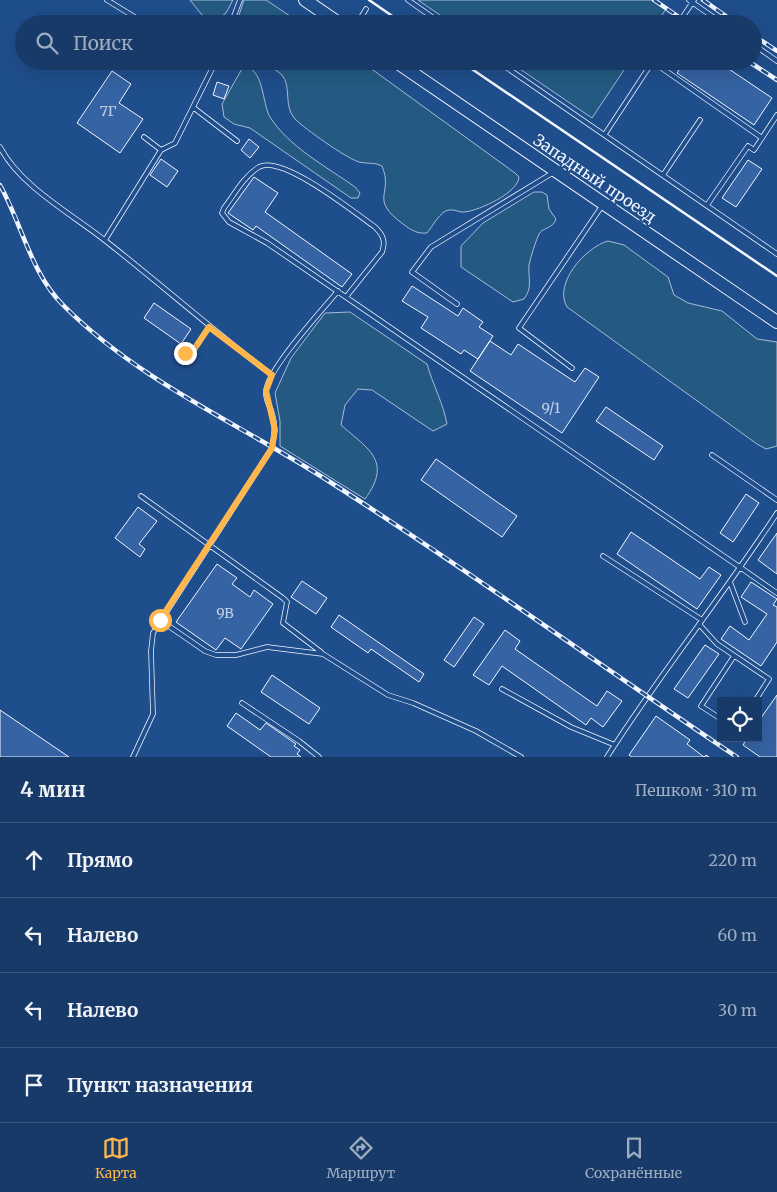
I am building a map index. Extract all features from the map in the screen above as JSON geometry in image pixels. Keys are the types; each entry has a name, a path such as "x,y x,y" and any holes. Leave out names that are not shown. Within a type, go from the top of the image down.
{"main road":[{"path":"305,0 327,15"},
{"name":"Западный проезд","path":"407,70 777,322"}],"lane":[{"path":"107,0 131,15"},
{"path":"234,15 240,0"},
{"path":"408,0 429,15"},
{"path":"683,15 692,1 711,15"},
{"path":"362,15 366,9"},
{"path":"762,50 777,61"},
{"path":"105,240 161,150 175,143 212,70"},
{"path":"510,70 777,254"},
{"path":"605,134 648,70"},
{"path":"664,70 762,138"},
{"path":"194,108 237,141"},
{"path":"707,206 748,146 754,150 777,115"},
{"path":"663,175 700,120"},
{"path":"144,137 161,150"},
{"path":"0,148 19,174 105,240 209,327 272,375"},
{"path":"346,297 382,252 385,243 382,235 375,227 305,179 279,167 267,164 259,167 243,182 224,208 222,212 224,216 338,291 346,297 777,593"},
{"path":"457,304 412,272 431,247 556,171"},
{"path":"572,368 519,328 604,204"},
{"path":"133,757 153,714 151,651 153,633 272,448 275,430 266,391 272,375 338,291"},
{"path":"185,353 189,357 209,327"},
{"path":"712,455 777,500"},
{"path":"140,496 283,598 287,602 283,624 323,654 388,695 413,703 476,731 521,757"},
{"path":"607,757 700,622 741,568 777,513"},
{"path":"603,556 700,622 717,644 769,679 758,697"},
{"path":"730,582 745,622"},
{"path":"160,620 205,651 216,656 236,655 267,647 323,654"},
{"path":"717,716 701,706 734,656"},
{"path":"502,689 571,727 615,745"},
{"path":"242,703 299,741 319,757"}],"shaded area":[{"path":"190,0 233,0 223,15 202,15"},
{"path":"244,0 266,0 288,15 239,15"},
{"path":"418,0 653,0 666,9 662,15 440,15"},
{"path":"241,70 252,70 259,79 267,111 278,128 309,156 355,187 360,193 358,198 351,198 250,128 234,124 224,117 222,104"},
{"path":"275,70 373,70 515,173 519,177 517,183 505,195 480,208 465,212 446,211 427,233 414,231 393,215 384,202 385,176 382,166 359,162 345,155 295,119 289,108 287,85 282,75"},
{"path":"521,70 624,70 592,118"},
{"path":"534,192 542,192 547,195 549,209 556,219 553,225 539,234 529,265 527,295 524,299 513,302 461,267 461,246 483,223"},
{"path":"608,241 624,245 668,277 674,295 688,303 722,311 757,339 777,342 777,446 766,449 757,444 567,307 564,298 564,287 574,267 590,250"},
{"path":"350,312 427,364 447,424 433,431 372,390 358,389 345,405 341,425 368,449 377,465 377,475 365,499 280,446 280,421 275,393 291,358 325,313"}],"building":[{"path":"679,70 730,70 772,98 754,125 677,73"},
{"path":"112,71 131,84 119,103 143,119 120,153 77,123"},
{"path":"217,82 229,86 224,99 213,95"},
{"path":"249,139 259,147 250,158 241,150"},
{"path":"161,159 178,171 167,187 150,175"},
{"path":"748,160 762,169 736,207 722,198"},
{"path":"254,177 278,193 265,212 352,274 342,287 256,226 253,230 228,213"},
{"path":"412,286 458,316 463,308 483,322 479,327 493,336 478,359 464,350 461,354 421,328 428,317 402,301"},
{"path":"154,303 191,329 181,344 144,318"},
{"path":"490,341 511,355 518,344 575,382 585,368 599,377 562,433 470,371"},
{"path":"606,407 663,446 654,460 596,421"},
{"path":"436,459 517,516 502,537 421,480"},
{"path":"746,494 759,503 733,542 720,533"},
{"path":"138,507 157,521 139,544 145,549 140,557 115,538"},
{"path":"631,532 700,579 709,567 721,575 697,609 617,554"},
{"path":"777,533 777,574 758,560"},
{"path":"217,564 237,578 232,584 250,597 254,590 273,604 241,649 225,638 216,650 176,622"},
{"path":"302,581 327,598 316,614 291,597"},
{"path":"751,582 777,599 773,605 777,607 777,642 761,666 721,639 730,626 749,640 767,614 741,597"},
{"path":"339,615 424,674 419,682 371,649 368,653 331,627"},
{"path":"474,617 484,624 454,667 444,660"},
{"path":"505,630 520,641 515,649 597,706 607,691 622,701 603,727 591,718 586,725 502,666 489,685 473,675"},
{"path":"705,645 719,654 688,698 674,689"},
{"path":"272,675 320,708 309,724 261,692"},
{"path":"777,695 777,757 760,757 743,745 745,742 762,742 762,716"},
{"path":"0,710 69,757 0,757"},
{"path":"236,713 260,730 266,723 296,744 294,746 300,750 297,754 301,757 271,757 227,726"},
{"path":"656,716 690,740 687,744 704,757 632,757 629,755"}],"railway":[{"path":"654,0 676,15"},
{"path":"703,0 724,15"},
{"path":"762,41 777,51"},
{"path":"762,70 777,80"},
{"path":"0,185 35,264 53,293 64,306 125,358 192,401 296,461 382,515 737,757"}],"wall":[{"path":"369,0 391,15"},
{"path":"473,70 777,276"}],"route":[{"path":"160,620 272,448 275,430 273,414 267,401 266,391 272,375 209,327 189,357 185,353"}]}
